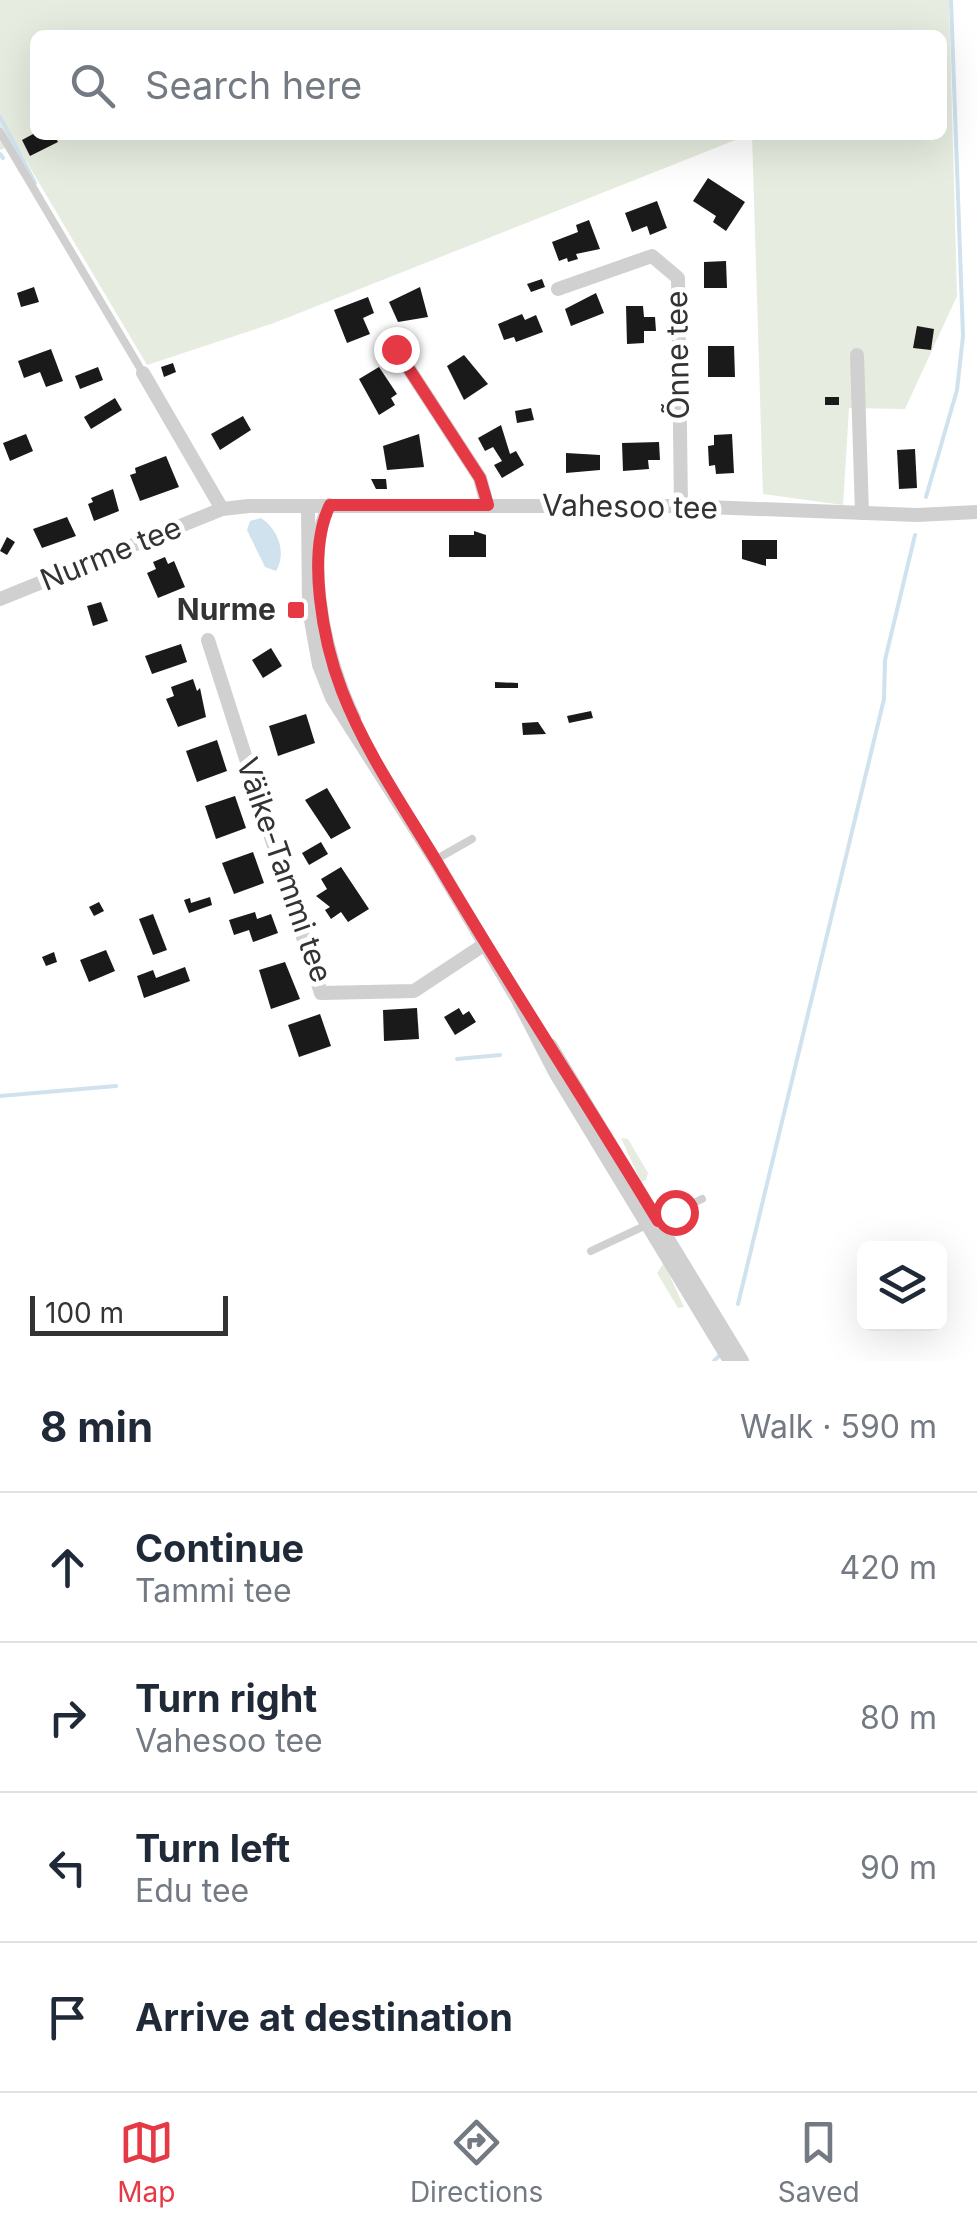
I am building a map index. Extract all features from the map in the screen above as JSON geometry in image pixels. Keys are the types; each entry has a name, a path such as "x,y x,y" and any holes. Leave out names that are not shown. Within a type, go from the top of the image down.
{"street":[{"name":"Õnne tee","path":"558,290 652,256 678,278 681,506"},
{"path":"396,349 480,478 488,505"},
{"path":"857,355 862,513"},
{"path":"144,373 222,509"},
{"path":"330,505 319,541 326,638 343,694 366,746"},
{"name":"Vahesoo tee","path":"222,509 488,505 977,512"},
{"path":"308,506 309,609 319,666 332,698 435,860 556,1072 742,1361"},
{"name":"Nurme tee","path":"0,598 222,509"},
{"name":"Väike-Tammi tee","path":"208,640 321,994 414,991 485,944"},
{"path":"652,1222 730,1361"}],"lane":[{"path":"0,132 144,373"},
{"path":"435,860 472,840"},
{"path":"591,1251 702,1199"}],"shaded area":[{"path":"0,0 949,0 957,296 905,409 849,408 843,505 763,494 752,140 947,140 947,30 30,30 30,140 735,140 274,323 147,365 16,144 0,150"},
{"path":"621,1138 628,1139 648,1173 646,1180 641,1182"},
{"path":"664,1263 684,1307 678,1308 657,1273"}],"water":[{"path":"261,518 279,542 281,557 276,571 265,567 247,530 250,521"}],"building":[{"path":"30,136 30,140 58,142 30,156 22,140"},
{"path":"708,178 745,202 726,231 713,222 716,216 693,201"},
{"path":"657,201 667,228 650,235 647,226 632,232 625,213"},
{"path":"589,220 600,249 576,254 578,259 568,262 567,258 559,261 552,242 578,232 576,225"},
{"path":"726,261 727,288 704,288 704,262"},
{"path":"542,279 545,287 531,292 527,284"},
{"path":"34,287 39,302 21,307 17,293"},
{"path":"420,287 428,317 398,322 389,302"},
{"path":"596,293 604,313 571,326 565,309"},
{"path":"368,297 374,313 363,318 370,334 347,343 334,310"},
{"path":"626,306 643,306 644,317 655,317 656,331 644,331 644,343 627,344"},
{"path":"522,314 525,320 536,315 543,332 516,342 514,337 504,340 498,324"},
{"path":"917,326 934,329 931,350 913,348"},
{"path":"708,346 734,346 735,377 708,377"},
{"path":"51,349 63,381 46,387 40,372 24,378 18,361"},
{"path":"464,355 488,384 464,400 447,366"},
{"path":"173,363 176,372 164,377 161,367"},
{"path":"98,367 103,380 80,389 75,376"},
{"path":"379,367 397,394 391,398 395,405 379,415 359,379"},
{"path":"825,397 839,397 839,405 825,405"},
{"path":"115,398 122,410 91,429 84,417"},
{"path":"531,408 534,420 517,423 515,411"},
{"path":"243,416 251,430 220,450 211,434"},
{"path":"501,425 510,454 516,451 524,465 502,478 494,465 502,461 493,447 485,451 478,438"},
{"path":"26,434 33,451 10,461 3,443"},
{"path":"419,434 424,467 387,470 383,446"},
{"path":"732,434 734,473 716,474 715,465 709,466 708,446 714,445 714,435"},
{"path":"659,442 660,460 648,460 649,469 623,471 622,443"},
{"path":"915,449 917,488 899,489 897,450"},
{"path":"566,453 600,455 600,470 566,473"},
{"path":"166,456 179,487 140,501 130,475 136,473 135,468"},
{"path":"371,479 386,479 387,489 376,489"},
{"path":"113,489 119,511 94,521 88,504 93,502 91,498"},
{"path":"67,517 76,536 42,548 33,529"},
{"path":"474,531 486,535 486,557 449,557 449,535 474,535"},
{"path":"7,537 15,542 7,555 0,551"},
{"path":"742,540 777,540 777,559 766,559 766,566 742,559"},
{"path":"165,557 168,564 174,561 185,587 158,598 147,573 156,569 153,562"},
{"path":"101,602 108,621 93,626 87,606"},
{"path":"181,644 187,662 152,674 145,656"},
{"path":"271,648 282,666 263,678 252,660"},
{"path":"193,679 197,691 200,688 206,717 178,727 166,699 174,696 171,687"},
{"path":"495,682 518,683 518,688 495,688"},
{"path":"591,711 593,718 569,723 567,716"},
{"path":"306,714 315,743 278,756 269,726"},
{"path":"538,722 546,734 523,735 522,723"},
{"path":"217,740 227,771 197,782 186,751"},
{"path":"327,788 351,828 331,839 305,800"},
{"path":"235,796 246,828 216,839 205,806"},
{"path":"321,842 328,854 309,865 302,853"},
{"path":"253,852 264,883 234,894 222,863"},
{"path":"341,867 369,909 348,922 341,912 331,919 325,910 330,907 316,896 327,889 321,879"},
{"path":"210,897 212,905 189,913 184,900 190,898 191,903"},
{"path":"99,902 104,911 94,916 89,907"},
{"path":"255,912 257,919 271,914 278,933 253,942 249,930 234,935 229,920"},
{"path":"153,914 167,950 153,955 139,919"},
{"path":"106,950 115,971 89,982 80,960"},
{"path":"54,952 57,962 46,966 42,957"},
{"path":"285,962 300,999 271,1009 259,970"},
{"path":"185,967 190,981 144,998 137,976 153,970 156,978"},
{"path":"417,1008 419,1039 384,1041 383,1010"},
{"path":"459,1008 463,1015 469,1011 476,1022 455,1035 444,1017"},
{"path":"320,1014 331,1046 299,1057 288,1025"}],"waterway":[{"path":"926,497 957,390 963,336 951,0"},
{"path":"0,117 35,183"},
{"path":"0,154 3,158"},
{"path":"738,1304 884,699 885,660 915,535"},
{"path":"457,1059 500,1055"},
{"path":"0,1096 116,1086"},
{"path":"714,1361 719,1356"}],"place":[{"name":"Nurme","path":"296,610"}],"route":[{"path":"396,349 480,478 488,505 330,505 320,524 319,541 322,607 332,665 366,746 518,1000 565,1067 658,1221 675,1212"}]}
